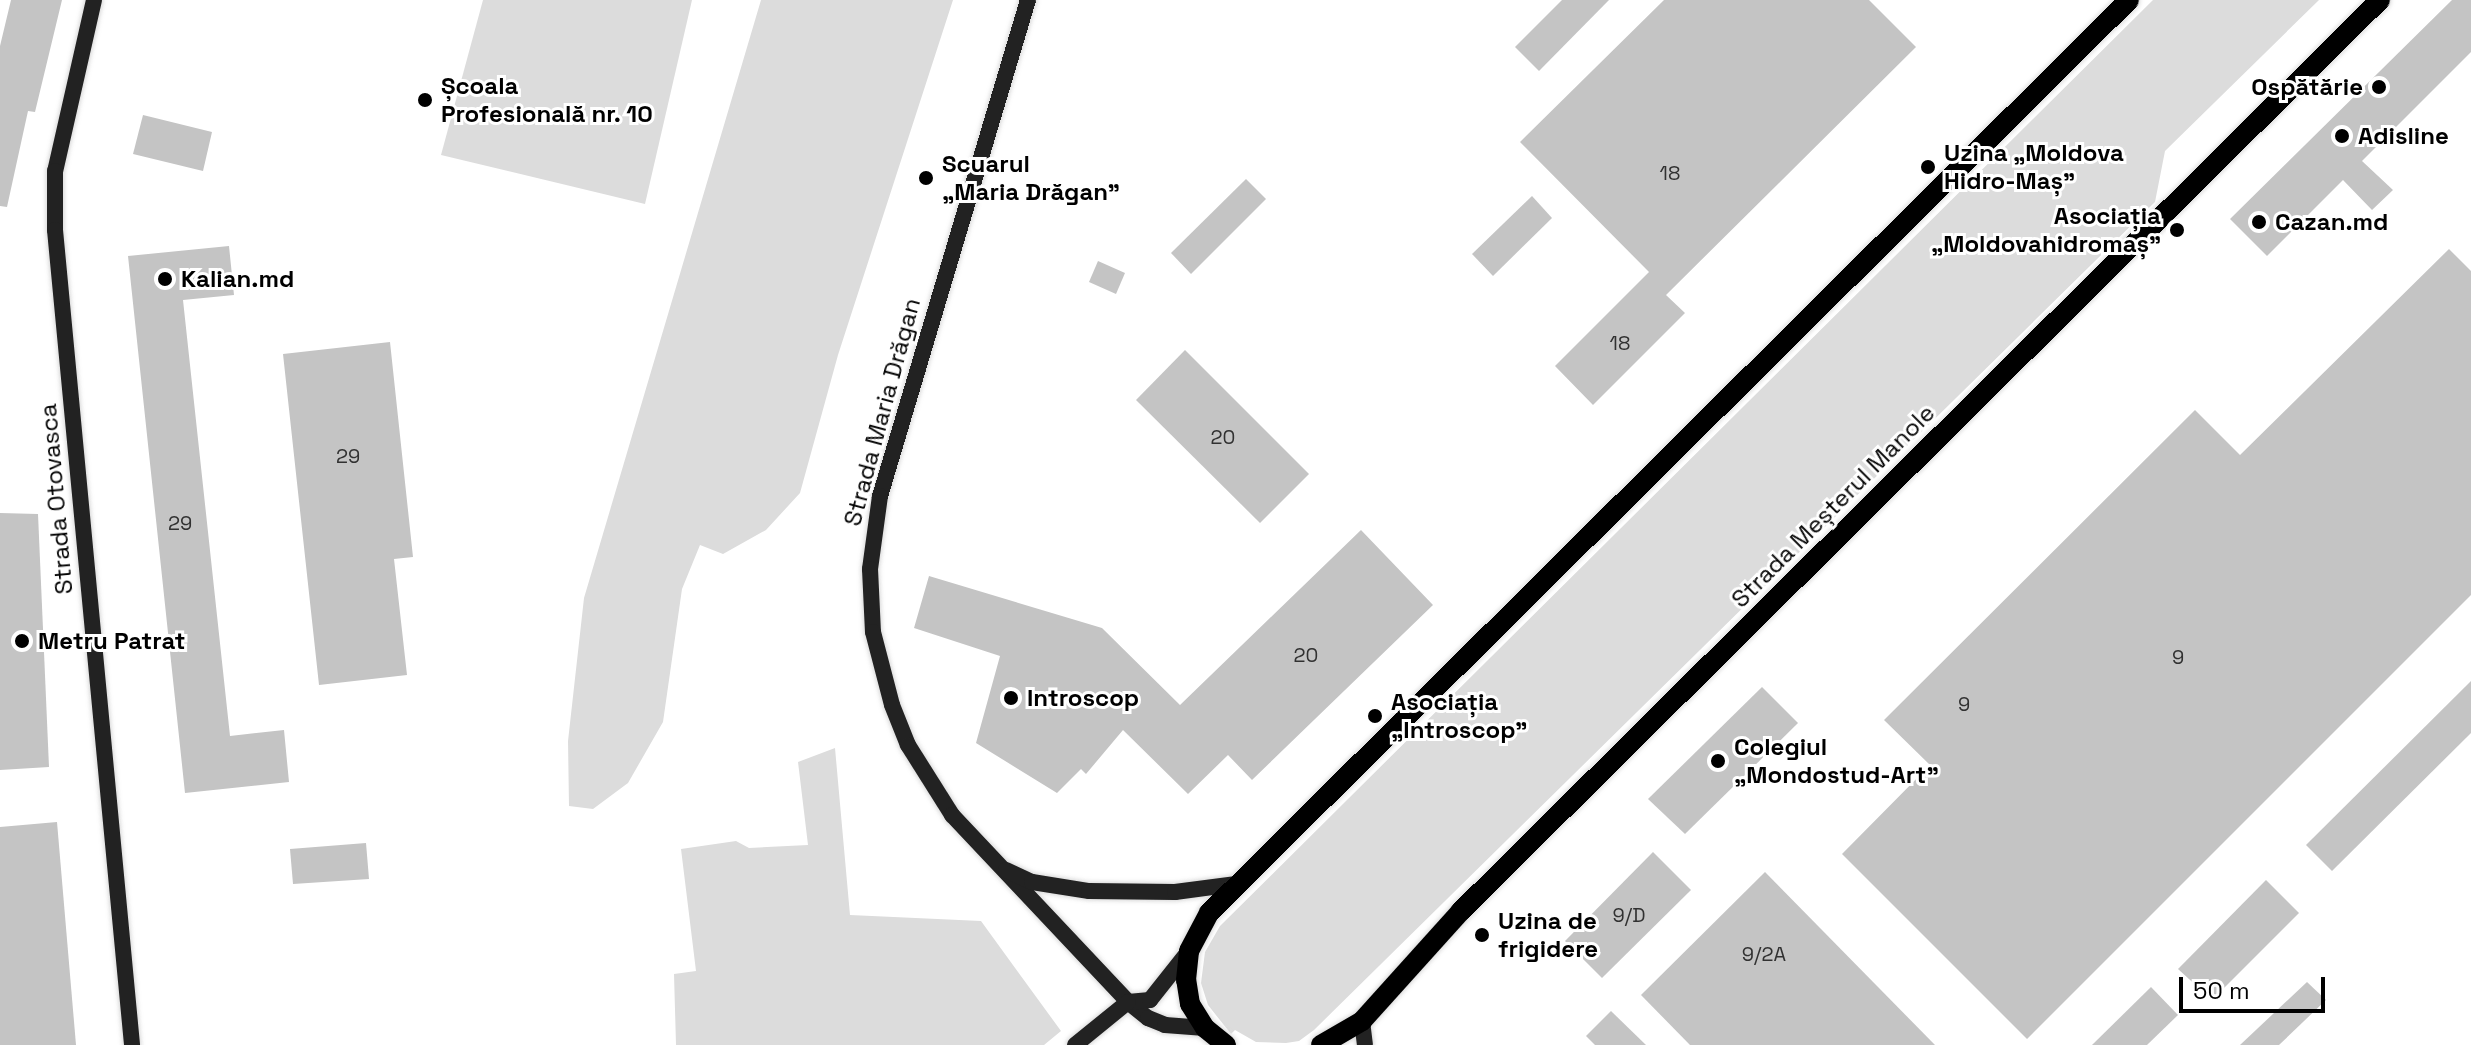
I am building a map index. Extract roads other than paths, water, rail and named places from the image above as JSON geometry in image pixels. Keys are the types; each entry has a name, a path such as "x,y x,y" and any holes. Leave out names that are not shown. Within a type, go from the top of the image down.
{"main road":[{"name":"Strada Otovasca","path":"94,0 55,171 55,230 132,1045"},
{"name":"Strada Maria Drăgan","path":"1028,0 886,472 873,533 870,569 873,632 879,663 908,745 952,815 1128,1002 1148,1018 1216,1039"},
{"path":"1075,1045 1128,1002 1150,1000 1189,951 1209,913 1236,884 2129,0"},
{"name":"Strada Meșterul Manole","path":"1321,1045 1362,1021 1461,911 2380,0"},
{"path":"997,866 1032,882 1089,891 1175,892 1236,884"},
{"path":"1189,951 1186,980 1190,1004 1216,1039"},
{"path":"1362,1021 1365,1045"}],"place":[{"name":"Ospătărie","path":"2379,87"},
{"name":"Școala Profesională nr. 10","path":"425,100"},
{"name":"Adisline","path":"2342,136"},
{"name":"Uzina „Moldova Hidro-Maș”","path":"1928,167"},
{"name":"Scuarul „Maria Drăgan”","path":"926,178"},
{"name":"Cazan.md","path":"2259,222"},
{"name":"Asociația „Moldovahidromaș”","path":"2177,230"},
{"name":"Kalian.md","path":"165,279"},
{"name":"Metru Patrat","path":"22,641"},
{"name":"Introscop","path":"1011,698"},
{"name":"Asociația „Introscop”","path":"1375,716"},
{"name":"Colegiul „Mondostud-Art”","path":"1718,761"},
{"name":"Uzina de frigidere","path":"1482,935"}]}
